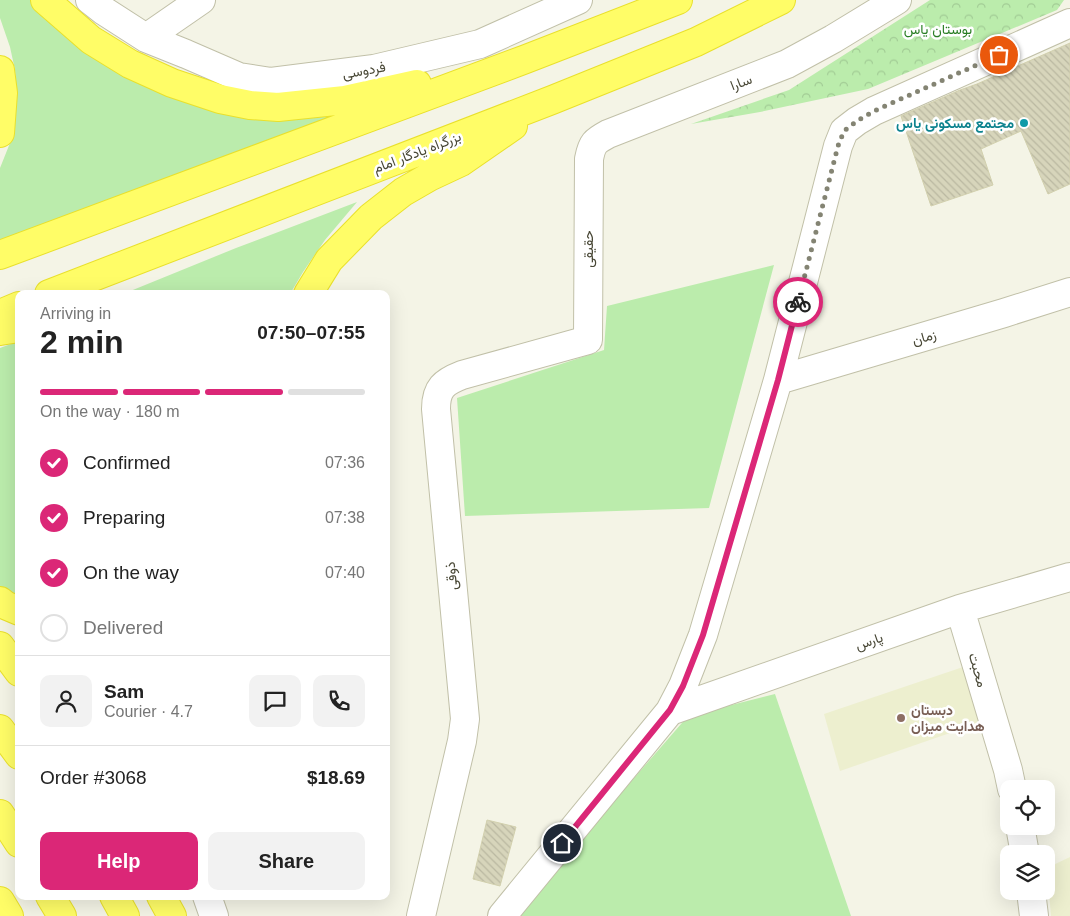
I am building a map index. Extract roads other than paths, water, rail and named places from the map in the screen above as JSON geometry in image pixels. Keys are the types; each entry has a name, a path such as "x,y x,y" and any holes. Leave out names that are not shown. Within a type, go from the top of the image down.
{"highway":[{"path":"45,0 91,40 130,64 198,93 250,105 278,107 346,100 526,59"},
{"path":"0,255 526,59 678,0"},
{"name":"بزرگراه یادگار امام","path":"59,290 552,100 696,42 781,0"},
{"path":"0,70 3,92 0,133"},
{"path":"311,290 330,260 371,217 404,192 429,177 461,162 552,100"},
{"path":"0,314 15,308"},
{"path":"0,331 15,329"},
{"path":"0,601 15,609"},
{"path":"0,646 15,667"},
{"path":"0,729 15,750"},
{"path":"0,814 15,837"},
{"path":"52,900 62,916"},
{"path":"116,900 125,916"},
{"path":"163,900 172,916"},
{"path":"184,900 190,916"},
{"path":"0,901 9,916"}],"street":[{"name":"فردوسی","path":"90,0 146,38 239,77 271,82 374,69 480,44 578,0"},
{"path":"146,38 201,0"},
{"name":"سارا","path":"589,159 591,147 596,141 608,134 787,64 833,39 897,0"},
{"path":"502,916 670,710 683,686 703,635 778,380 838,146 844,131 874,111 1070,23"},
{"name":"حقیقی","path":"588,340 589,159"},
{"name":"زمان","path":"778,380 1004,314 1070,292"},
{"name":"ذوقی","path":"421,916 462,741 465,719 438,438 436,399 440,388 448,380 588,340"},
{"name":"پارس","path":"670,710 960,609 1070,577"},
{"name":"محبت","path":"960,609 1010,780"},
{"path":"208,900 214,916"},
{"path":"1032,900 1034,916"}],"place":[{"name":"مجتمع مسکونی یاس","path":"1024,123"},
{"name":"دبستان هدایت میزان","path":"901,718"}],"park label":[{"name":"بوستان یاس","path":"938,29"}]}
